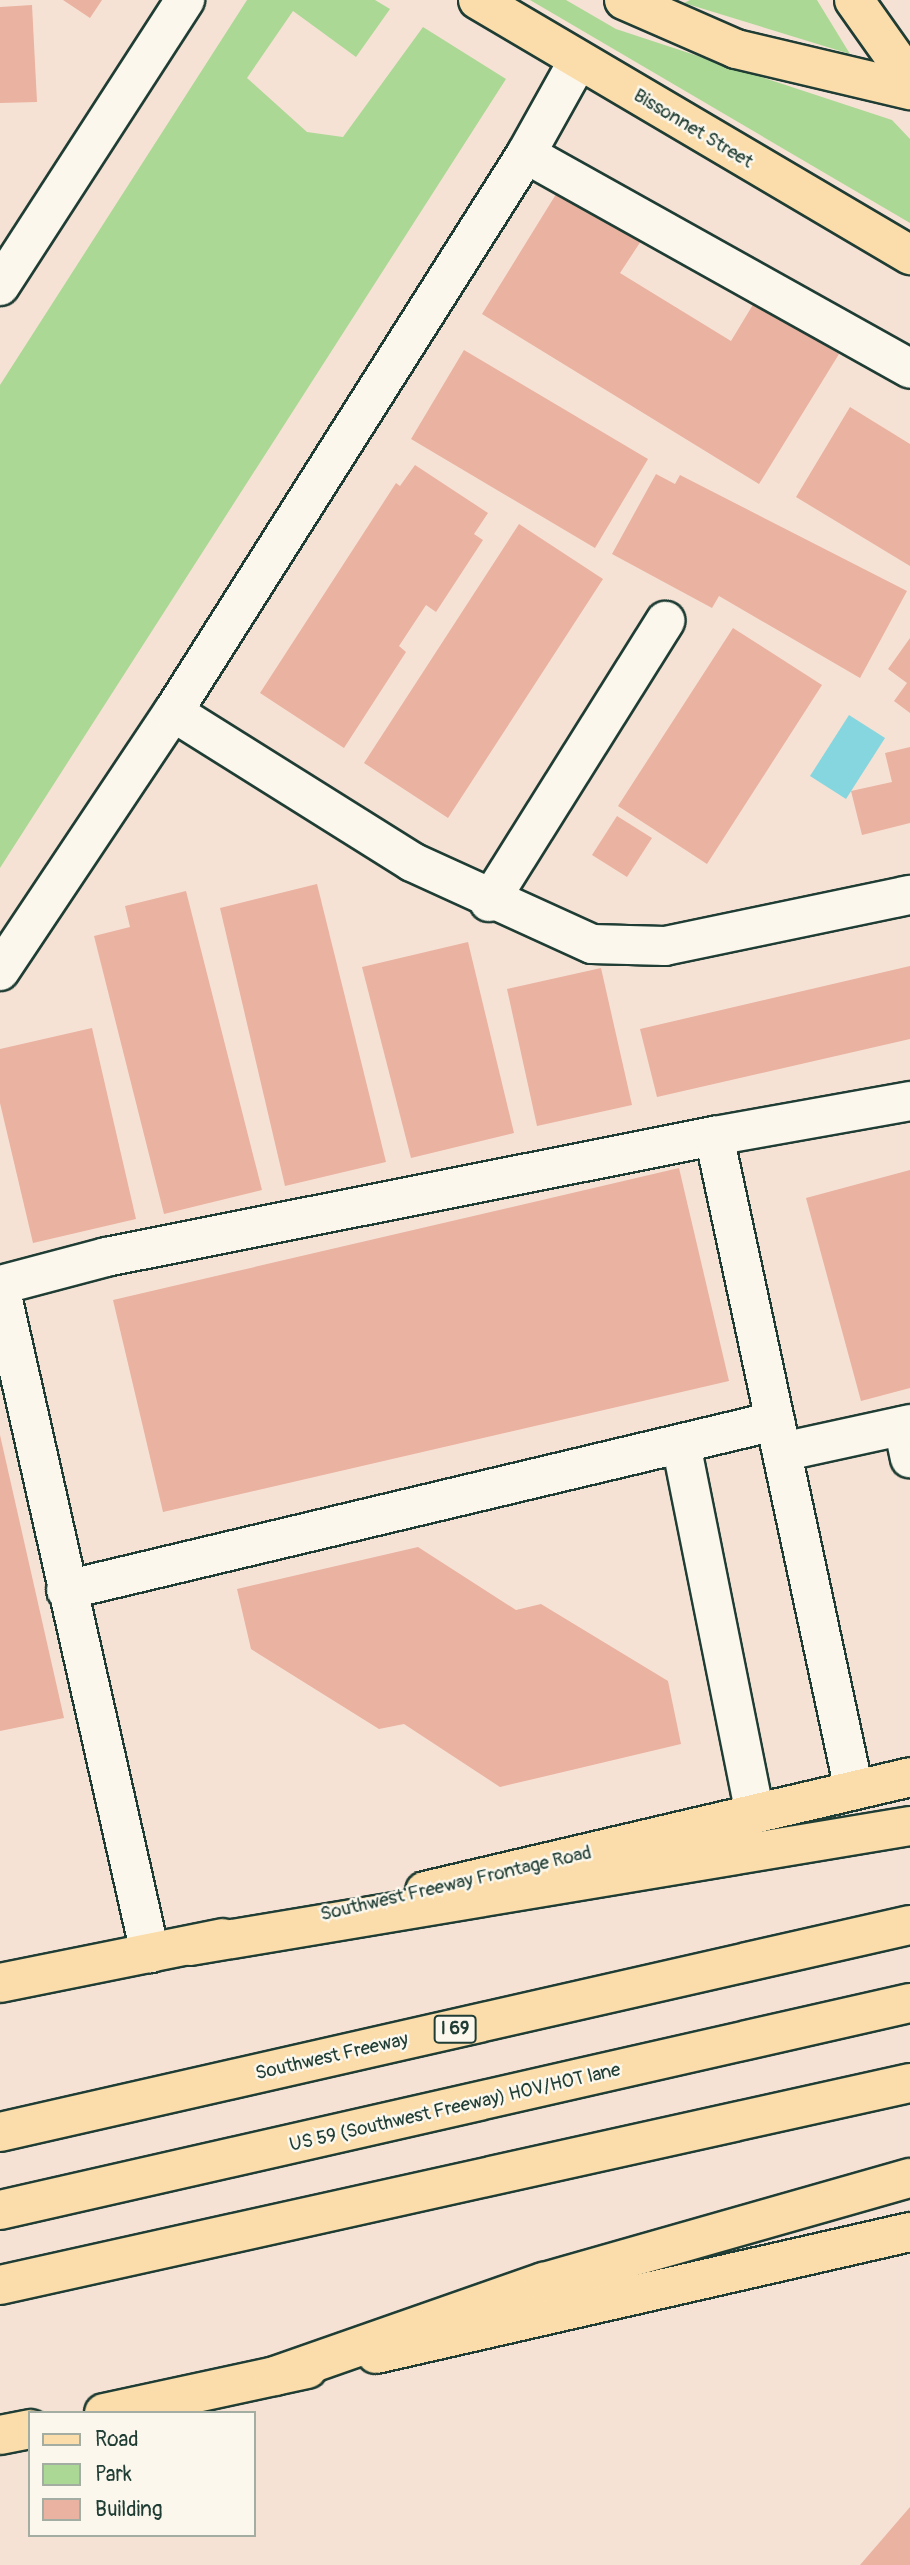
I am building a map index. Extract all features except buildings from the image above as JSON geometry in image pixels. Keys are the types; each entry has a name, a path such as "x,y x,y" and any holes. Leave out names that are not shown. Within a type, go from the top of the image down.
{"main road":[{"name":"Bissonnet Street","path":"478,0 910,255"},
{"path":"624,0 736,49 910,90"},
{"path":"854,0 910,79"},
{"name":"Southwest Freeway Frontage Road","path":"0,1983 190,1946 910,1777"},
{"path":"190,1946 910,1826"},
{"name":"Southwest Freeway","path":"0,2133 910,1925"},
{"name":"US 59 (Southwest Freeway) HOV/HOT lane","path":"0,2210 910,2003"},
{"path":"0,2285 910,2083"},
{"path":"275,2376 544,2281 910,2178"},
{"path":"113,2411 910,2232"},
{"path":"0,2435 28,2429"}],"street":[{"path":"0,286 185,0"},
{"path":"0,971 173,712 526,154 578,61"},
{"path":"526,154 910,369"},
{"path":"489,902 665,621"},
{"path":"173,712 412,862 489,902 592,944 665,946 910,895"},
{"path":"150,1953 66,1590 0,1286 106,1257 714,1136 910,1101"},
{"path":"714,1136 854,1790"},
{"path":"66,1590 681,1444 778,1437 908,1436"},
{"path":"681,1444 755,1814"}],"green space":[{"path":"247,0 375,0 390,9 356,57 293,11 247,78 307,132 343,137 423,27 506,79 0,868 0,385"},
{"path":"530,0 566,0 616,29 892,120 910,139 910,223"},
{"path":"690,0 817,0 850,54 684,3"}],"water":[{"path":"849,715 885,738 846,799 810,776"}]}
